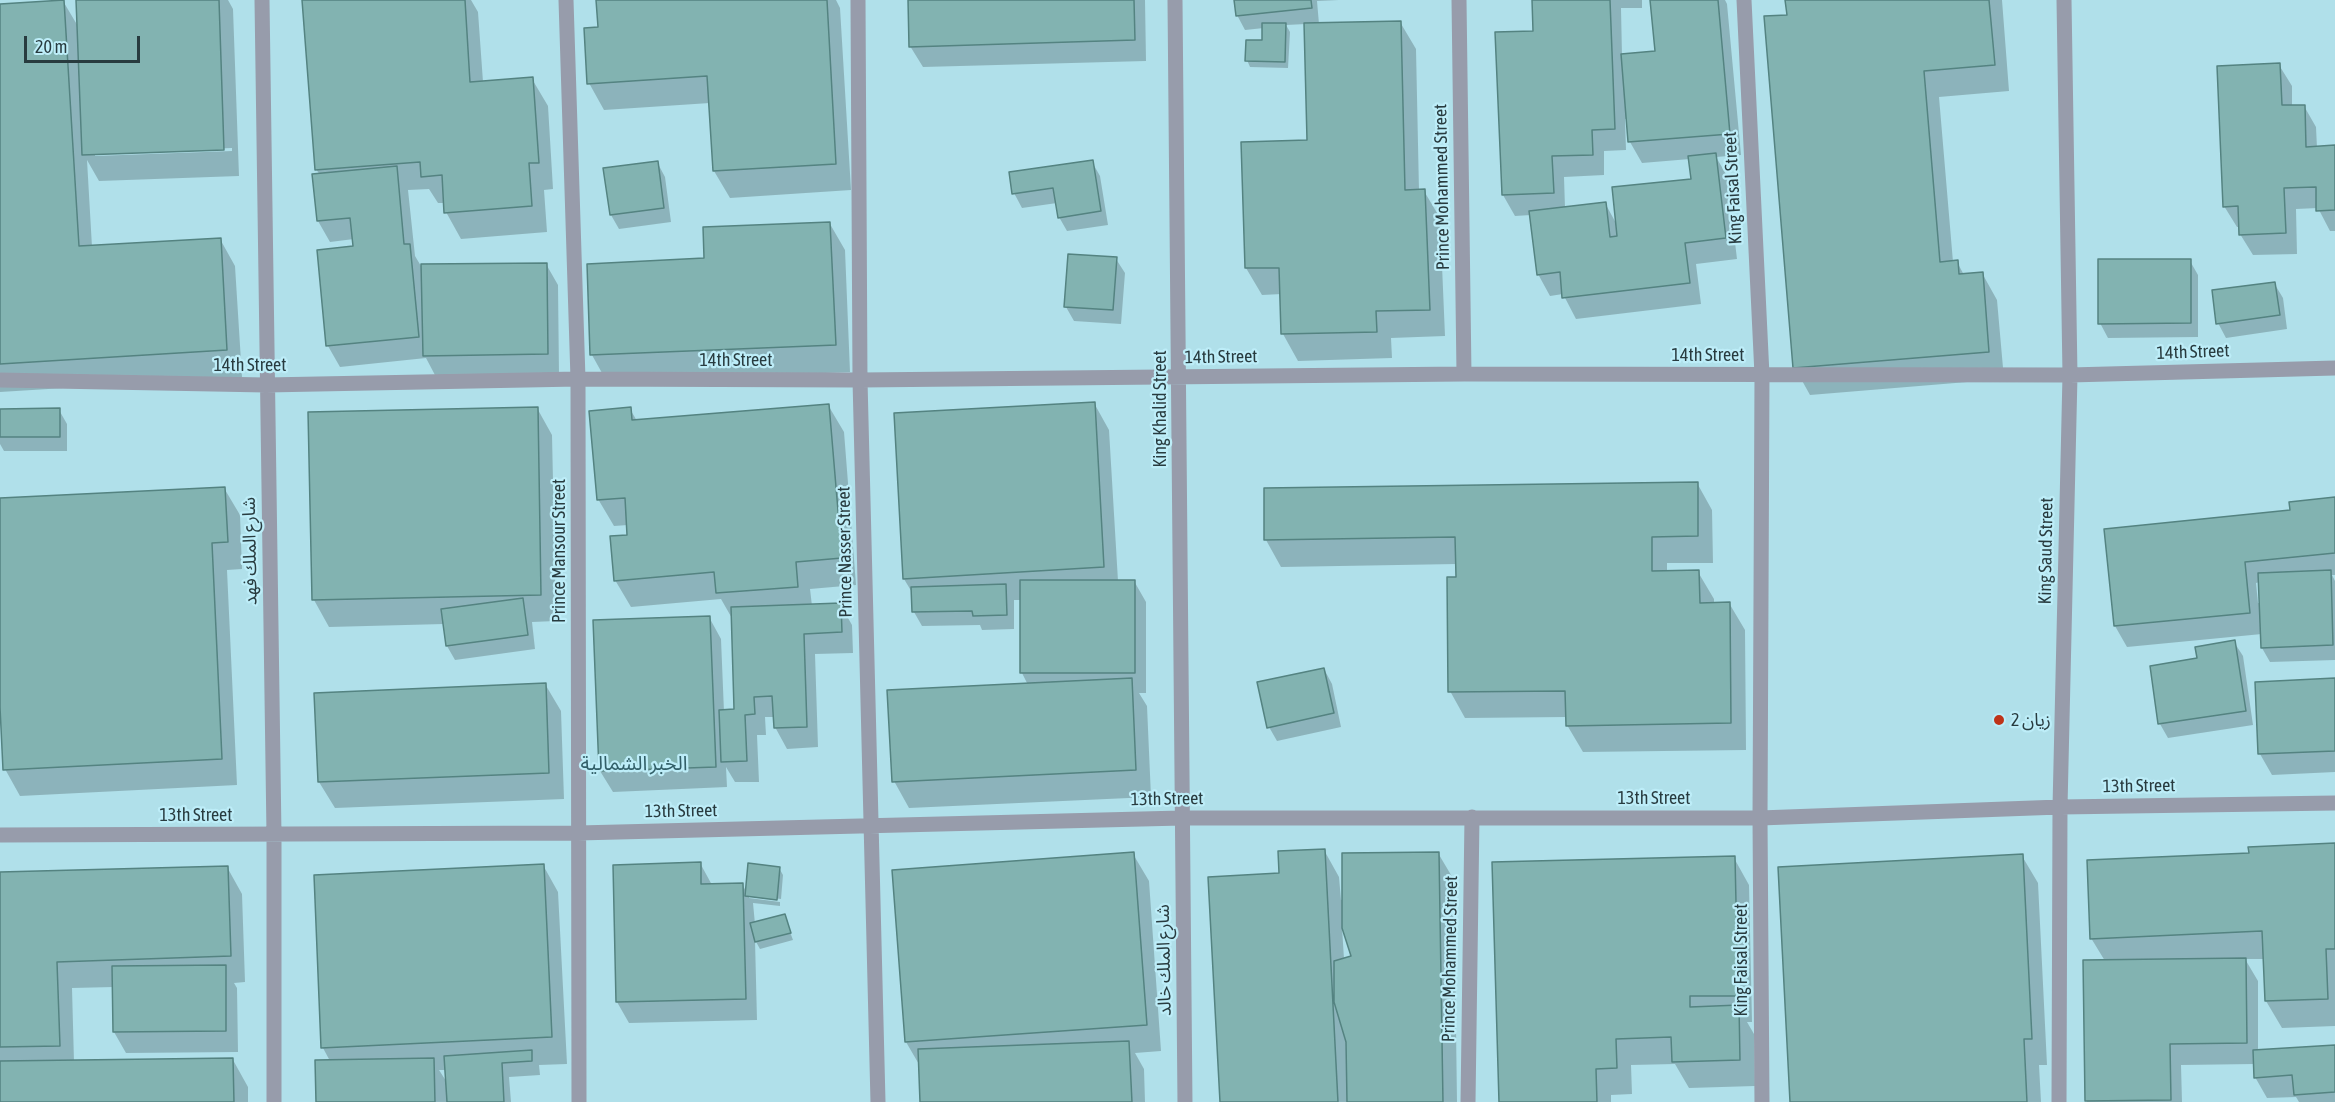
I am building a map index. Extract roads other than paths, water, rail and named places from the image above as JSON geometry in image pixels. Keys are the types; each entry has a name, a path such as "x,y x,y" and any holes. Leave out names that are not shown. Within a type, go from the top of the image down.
{"street":[{"name":"شارع الملك فهد","path":"262,0 274,834 274,1102"},
{"name":"Prince Mansour Street","path":"566,0 578,379 579,1102"},
{"name":"Prince Nasser Street","path":"858,0 860,380 878,1102"},
{"name":"King Khalid Street","path":"1175,0 1182,818"},
{"name":"Prince Mohammed Street","path":"1459,0 1464,374"},
{"name":"King Faisal Street","path":"1744,0 1762,375 1760,818 1762,1102"},
{"name":"King Saud Street","path":"2059,1102 2060,807 2070,375 2064,0"},
{"name":"14th Street","path":"0,380 266,385 578,379 860,380 1464,374 2070,375 2335,368"},
{"name":"13th Street","path":"0,835 578,833 1182,818 1760,818 2060,807 2335,803"},
{"name":"شارع الملك خالد","path":"1182,818 1185,1102"},
{"name":"Prince Mohammed Street","path":"1468,1102 1472,818"}],"place":[{"name":"زيان 2","path":"1999,720"}],"district":[{"name":"الخبر الشمالية","path":"634,764"}]}
